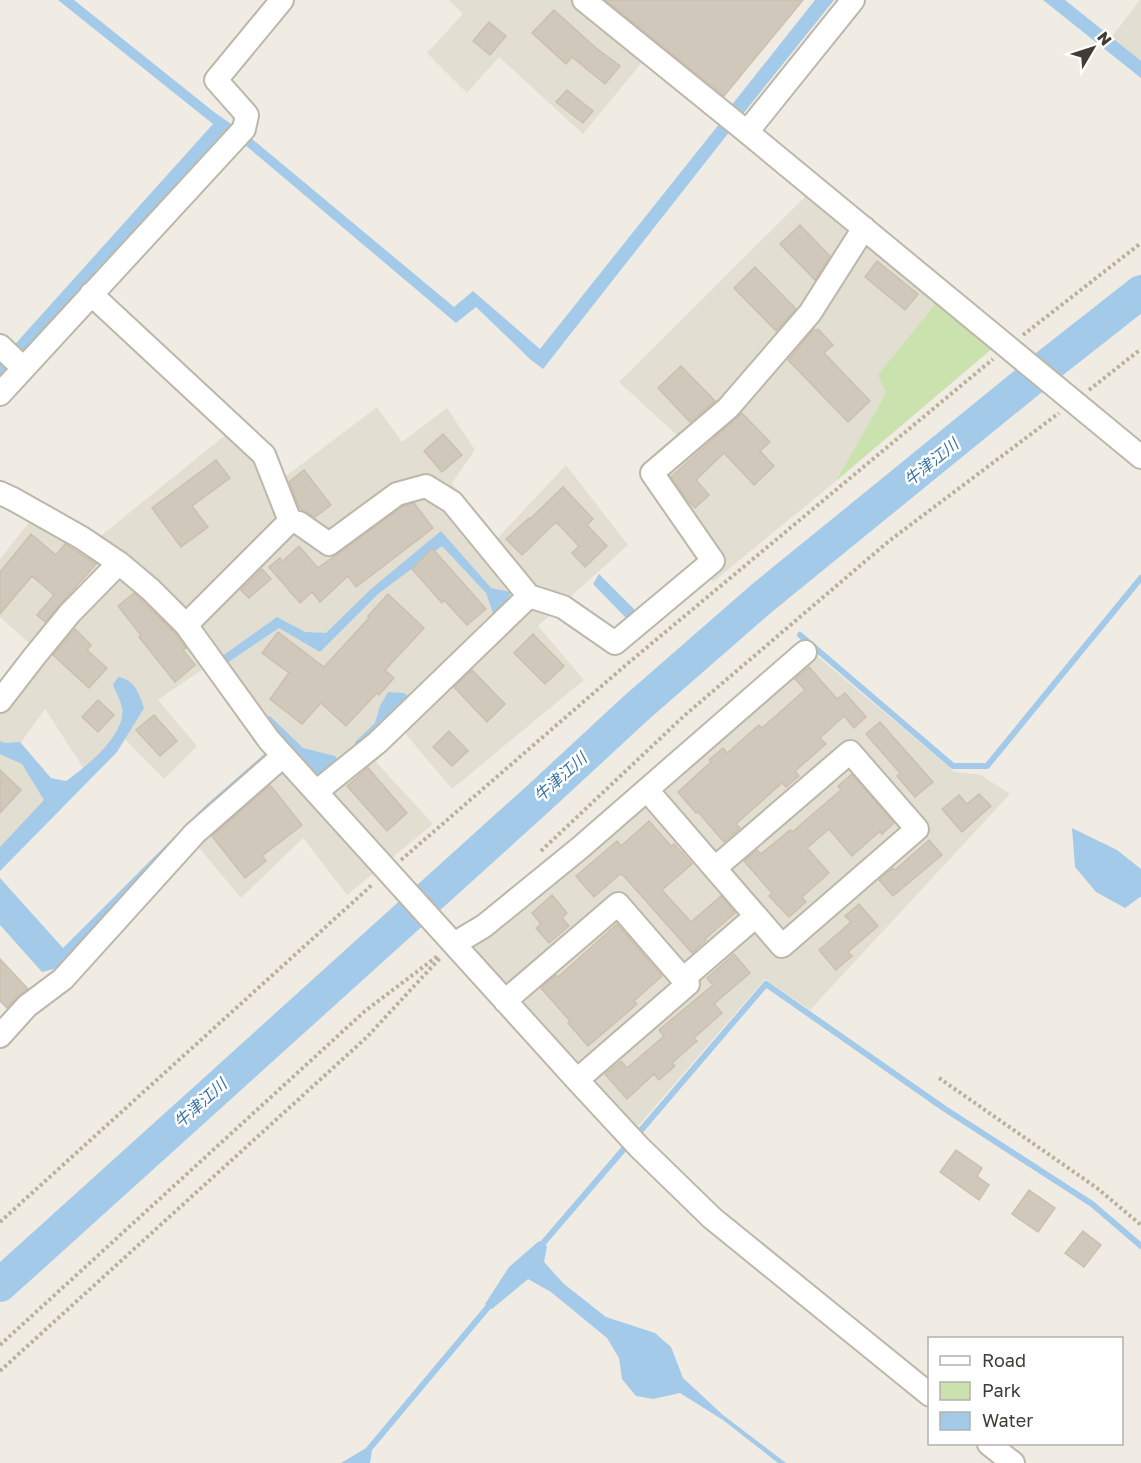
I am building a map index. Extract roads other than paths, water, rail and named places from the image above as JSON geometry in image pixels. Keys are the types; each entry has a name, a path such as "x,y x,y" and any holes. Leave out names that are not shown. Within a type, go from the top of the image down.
{"street":[{"path":"0,394 237,136 247,115 216,80 282,0"},
{"path":"584,0 1141,457"},
{"path":"747,132 853,0"},
{"path":"290,521 299,523 329,544 398,494 426,486 452,501 529,596 563,607 615,643 713,561 652,473 728,408 810,313 864,228"},
{"path":"91,294 264,455 290,521"},
{"path":"2,348 23,368"},
{"path":"0,493 82,538 119,563 150,589 186,625 276,748 639,1147 712,1218 928,1393"},
{"path":"186,625 290,521"},
{"path":"0,701 70,614 119,563"},
{"path":"315,792 378,742 529,596"},
{"path":"454,944 484,926 581,847 805,652"},
{"path":"0,1036 27,1006 63,978 276,748"},
{"path":"647,790 782,946 917,829 850,752 715,868"},
{"path":"506,1001 618,904 687,984 577,1080"},
{"path":"683,979 756,916"},
{"path":"991,1445 1013,1463"}],"water":[{"path":"58,0 74,0 214,112 251,138 454,307 473,291 540,349 720,123 730,131 543,369 476,307 456,323 244,144 225,131 0,376 0,361 213,124"},
{"path":"815,0 834,0 742,115 731,106"},
{"path":"1043,0 1065,0 1141,61 1141,78"},
{"path":"441,531 491,588 510,592 509,605 495,619 486,593 442,546 378,594 320,652 279,628 227,663 221,657 277,617 305,632 326,633 371,589"},
{"path":"599,574 639,614 630,622 593,584"},
{"path":"118,677 132,684 144,708 117,752 0,871 0,847 44,800 22,764 0,754 0,741 20,742 51,778 66,781 94,759 112,739 118,728 122,717 122,707 113,685"},
{"path":"388,692 404,693 412,700 356,748 355,742 375,723 380,706"},
{"path":"270,716 303,748 335,756 338,760 323,774 314,774 287,746 58,968 42,972 0,925 0,878 63,948 205,806 279,741 265,719"},
{"path":"1072,828 1117,850 1141,869 1141,897 1125,908 1096,892 1075,867"},
{"path":"539,1241 547,1246 544,1262 564,1284 606,1317 655,1333 671,1347 683,1378 723,1415 786,1463 778,1463 723,1420 680,1393 653,1399 636,1396 622,1379 619,1358 607,1338 551,1292 528,1279 492,1309 485,1304 509,1267"},
{"path":"373,1444 370,1463 341,1463"}],"waterway":[{"name":"牛津江川","path":"0,1285 636,708 762,598 1141,292"},
{"path":"800,635 953,766 987,766 1141,578"},
{"path":"636,1136 766,984 945,1109 1092,1204 1141,1246"},
{"path":"538,1249 629,1143"},
{"path":"369,1449 494,1300"}]}
